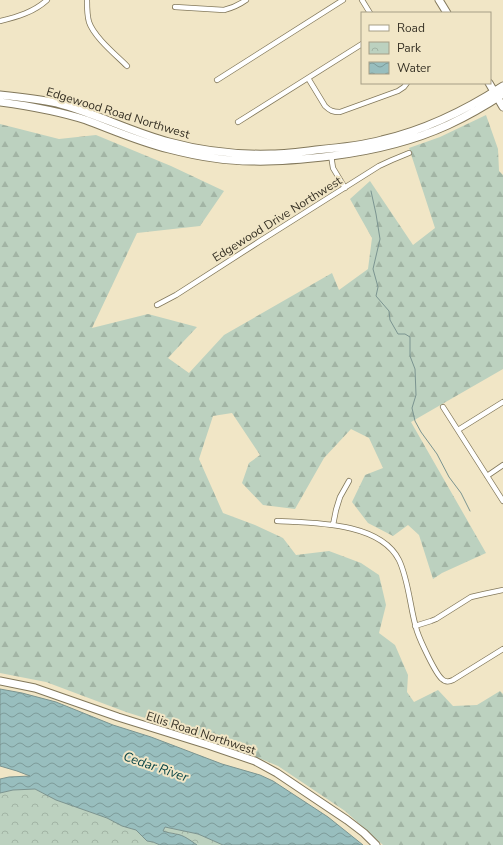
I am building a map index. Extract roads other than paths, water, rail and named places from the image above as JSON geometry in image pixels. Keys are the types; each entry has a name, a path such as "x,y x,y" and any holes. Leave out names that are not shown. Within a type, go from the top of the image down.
{"main road":[{"path":"439,0 446,12"},
{"path":"490,84 498,94 503,107"},
{"name":"Edgewood Road Northwest","path":"0,95 34,99 57,104 85,112 168,142 202,149 233,153 270,154 330,152 356,153 416,138 447,126 474,112 498,94 503,86"},
{"name":"Edgewood Road Northwest","path":"0,102 32,106 85,120 167,149 206,157 234,160 300,160 330,152"},
{"name":"Ellis Road Northwest","path":"0,681 35,688 145,726 255,761 277,773 347,820 364,833 376,845"}],"street":[{"path":"0,21 29,12 48,0"},
{"path":"87,0 87,14 94,31 127,66"},
{"path":"175,7 224,10 230,9 246,0"},
{"path":"217,80 343,0"},
{"path":"362,0 369,12"},
{"path":"238,122 361,45"},
{"path":"308,78 325,106 334,112 340,112 398,91 406,84"},
{"path":"330,152 333,168 345,188"},
{"name":"Edgewood Drive Northwest","path":"157,306 345,188 388,162 409,153"},
{"path":"458,430 503,402"},
{"path":"443,406 503,501"},
{"path":"487,476 503,465"},
{"path":"334,525 340,497 349,481"},
{"path":"277,521 334,525 368,534 386,544 395,554 403,569 418,636 442,679 445,681 448,682 453,680 503,649"},
{"path":"415,626 436,619 471,598 503,590"}],"water":[{"name":"Cedar River","path":"0,689 56,702 113,725 151,737 222,764 260,775 273,781 328,817 363,845 223,845 198,834 165,827 163,831 187,838 197,845 160,845 147,841 136,830 56,800 35,789 13,790 0,793 0,779 30,776 0,766"}],"waterway":[{"path":"371,191 380,239 373,269 378,287 376,296 389,311 390,320 398,334 405,334 410,337 410,356 415,369 416,395 412,408 415,421 437,454 449,477 461,493 470,511"}]}
